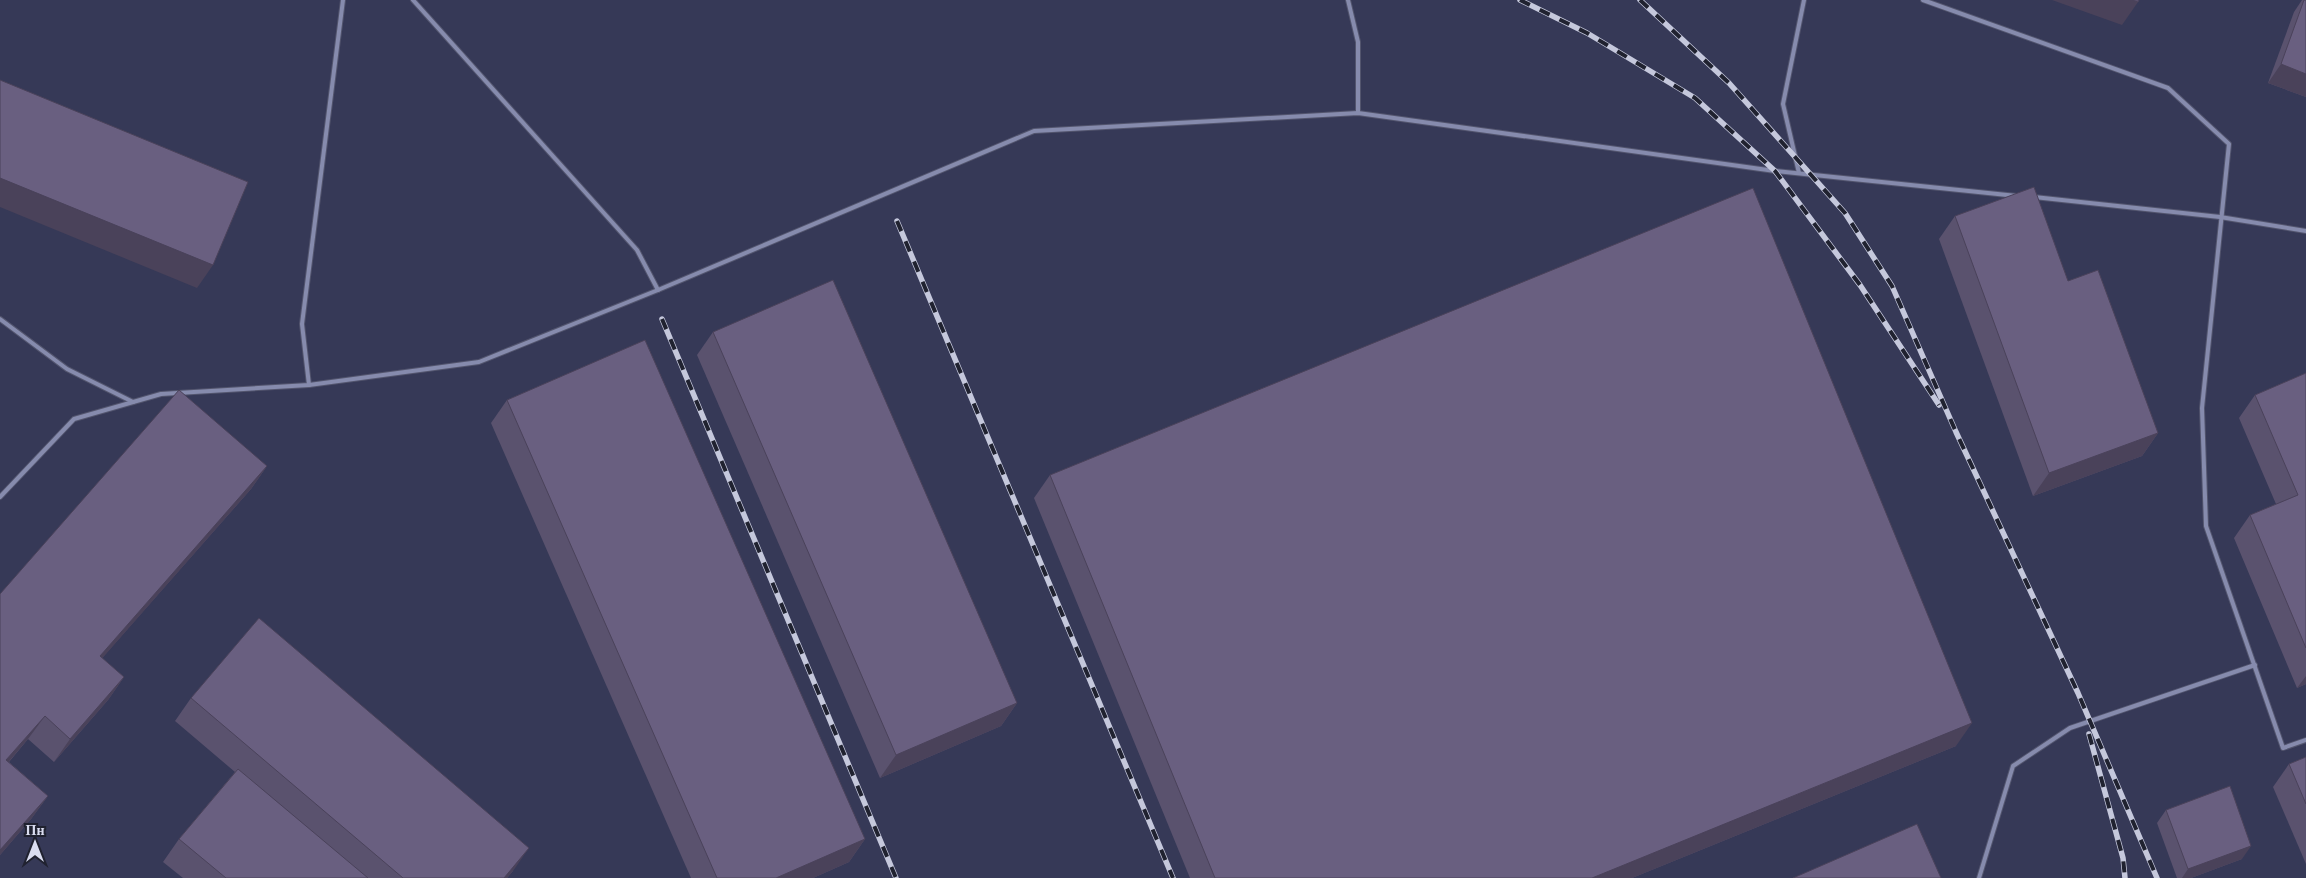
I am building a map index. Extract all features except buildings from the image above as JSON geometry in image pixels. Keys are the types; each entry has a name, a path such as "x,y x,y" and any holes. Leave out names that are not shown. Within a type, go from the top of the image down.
{"lane":[{"path":"309,385 302,324 343,0"},
{"path":"414,0 638,250 658,290"},
{"path":"1348,0 1358,42 1358,113"},
{"path":"1799,173 1783,104 1804,0"},
{"path":"1923,0 2168,88 2229,144 2220,217 2202,408 2206,526 2283,748 2306,740"},
{"path":"0,498 74,419 161,394 309,385 479,362 658,290 1034,130 1358,113 1799,173 2220,217 2306,231"},
{"path":"0,319 68,369 134,402"},
{"path":"1979,878 2013,766 2070,728 2254,665"}],"railway":[{"path":"1520,0 1587,33 1695,98 1775,171 1860,285 1939,405"},
{"path":"1640,0 1729,83 1845,213 1892,286 1956,432 2078,693 2157,878"},
{"path":"897,221 1173,878"},
{"path":"662,319 896,878"},
{"path":"2089,734 2123,858 2125,878"}]}
